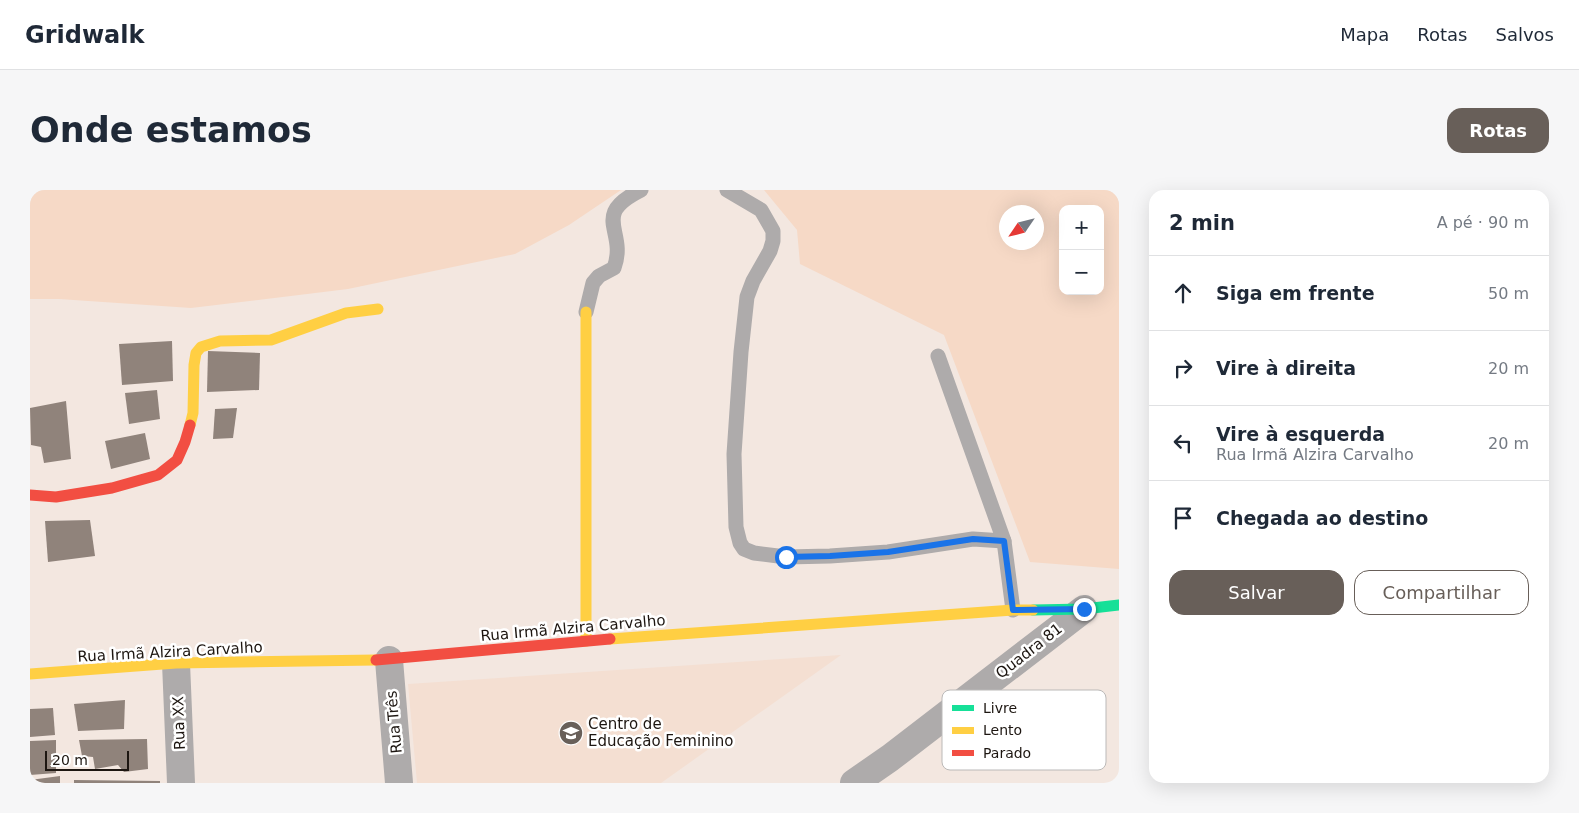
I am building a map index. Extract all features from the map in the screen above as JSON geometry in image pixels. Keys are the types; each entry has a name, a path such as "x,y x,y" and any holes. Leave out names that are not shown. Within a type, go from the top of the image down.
{"street":[{"path":"30,495 56,497 112,488 158,475 178,460 193,414 194,365 196,353 201,347 220,341 271,340 346,313 378,309"},
{"path":"586,312 586,641"},
{"name":"Rua Irmã Alzira Carvalho","path":"30,674 176,664 390,660 586,641 1013,610 1084,609 1119,605"},
{"name":"Quadra 81","path":"979,690 1084,609"},
{"name":"Rua Três","path":"390,660 399,783"},
{"name":"Rua XX","path":"176,664 181,783"},
{"name":"Quadra 81","path":"854,783 942,718"}],"lane":[{"path":"586,312 593,283 600,276 614,268 617,259 617,247 612,223 614,211 629,196 641,190"},
{"path":"727,190 761,210 773,231 770,251 753,281 748,297 741,352 734,454 736,527 740,543 744,549 754,553 786,557 830,556 888,552 973,539 1004,541"},
{"path":"938,356 1004,541 1013,610"}],"shaded area":[{"path":"30,190 621,190 569,225 515,254 348,289 191,308 59,299 30,299"},
{"path":"764,190 1119,190 1119,569 1030,562 944,335 800,264 797,230"},
{"name":"Centro de Educação Feminino","path":"841,655 661,783 417,783 408,684"}],"building":[{"path":"172,341 173,381 122,385 119,344"},
{"path":"208,351 260,353 259,390 207,392"},
{"path":"157,390 160,419 129,424 125,393"},
{"path":"66,401 71,459 44,463 41,447 31,445 30,408"},
{"path":"237,408 233,438 213,439 215,409"},
{"path":"145,433 150,459 111,469 105,441"},
{"path":"90,520 95,556 48,562 45,521"},
{"path":"125,700 124,729 78,731 74,704"},
{"path":"53,708 55,735 30,737 30,709"},
{"path":"147,739 148,769 124,772 118,765 95,769 93,757 82,756 79,740"},
{"path":"56,740 56,773 30,775 30,741"},
{"path":"60,776 60,783 30,783 30,780"},
{"path":"74,780 160,781 160,783 74,783"}],"traffic: fast":[{"path":"1033,610 1084,609 1119,605"}],"traffic: slow":[{"path":"190,425 193,413 194,365 196,353 201,347 220,341 271,340 346,313 378,309"},
{"path":"586,312 586,641"},
{"path":"610,639 1033,610"},
{"path":"30,674 176,663 376,660"}],"traffic: jam":[{"path":"30,495 56,497 112,488 158,475 177,460 190,425"},
{"path":"376,660 610,639"}],"place":[{"name":"Centro de Educação Feminino","path":"571,733"}],"route":[{"path":"786,557 888,552 973,539 1004,541 1013,610 1084,609"}]}
